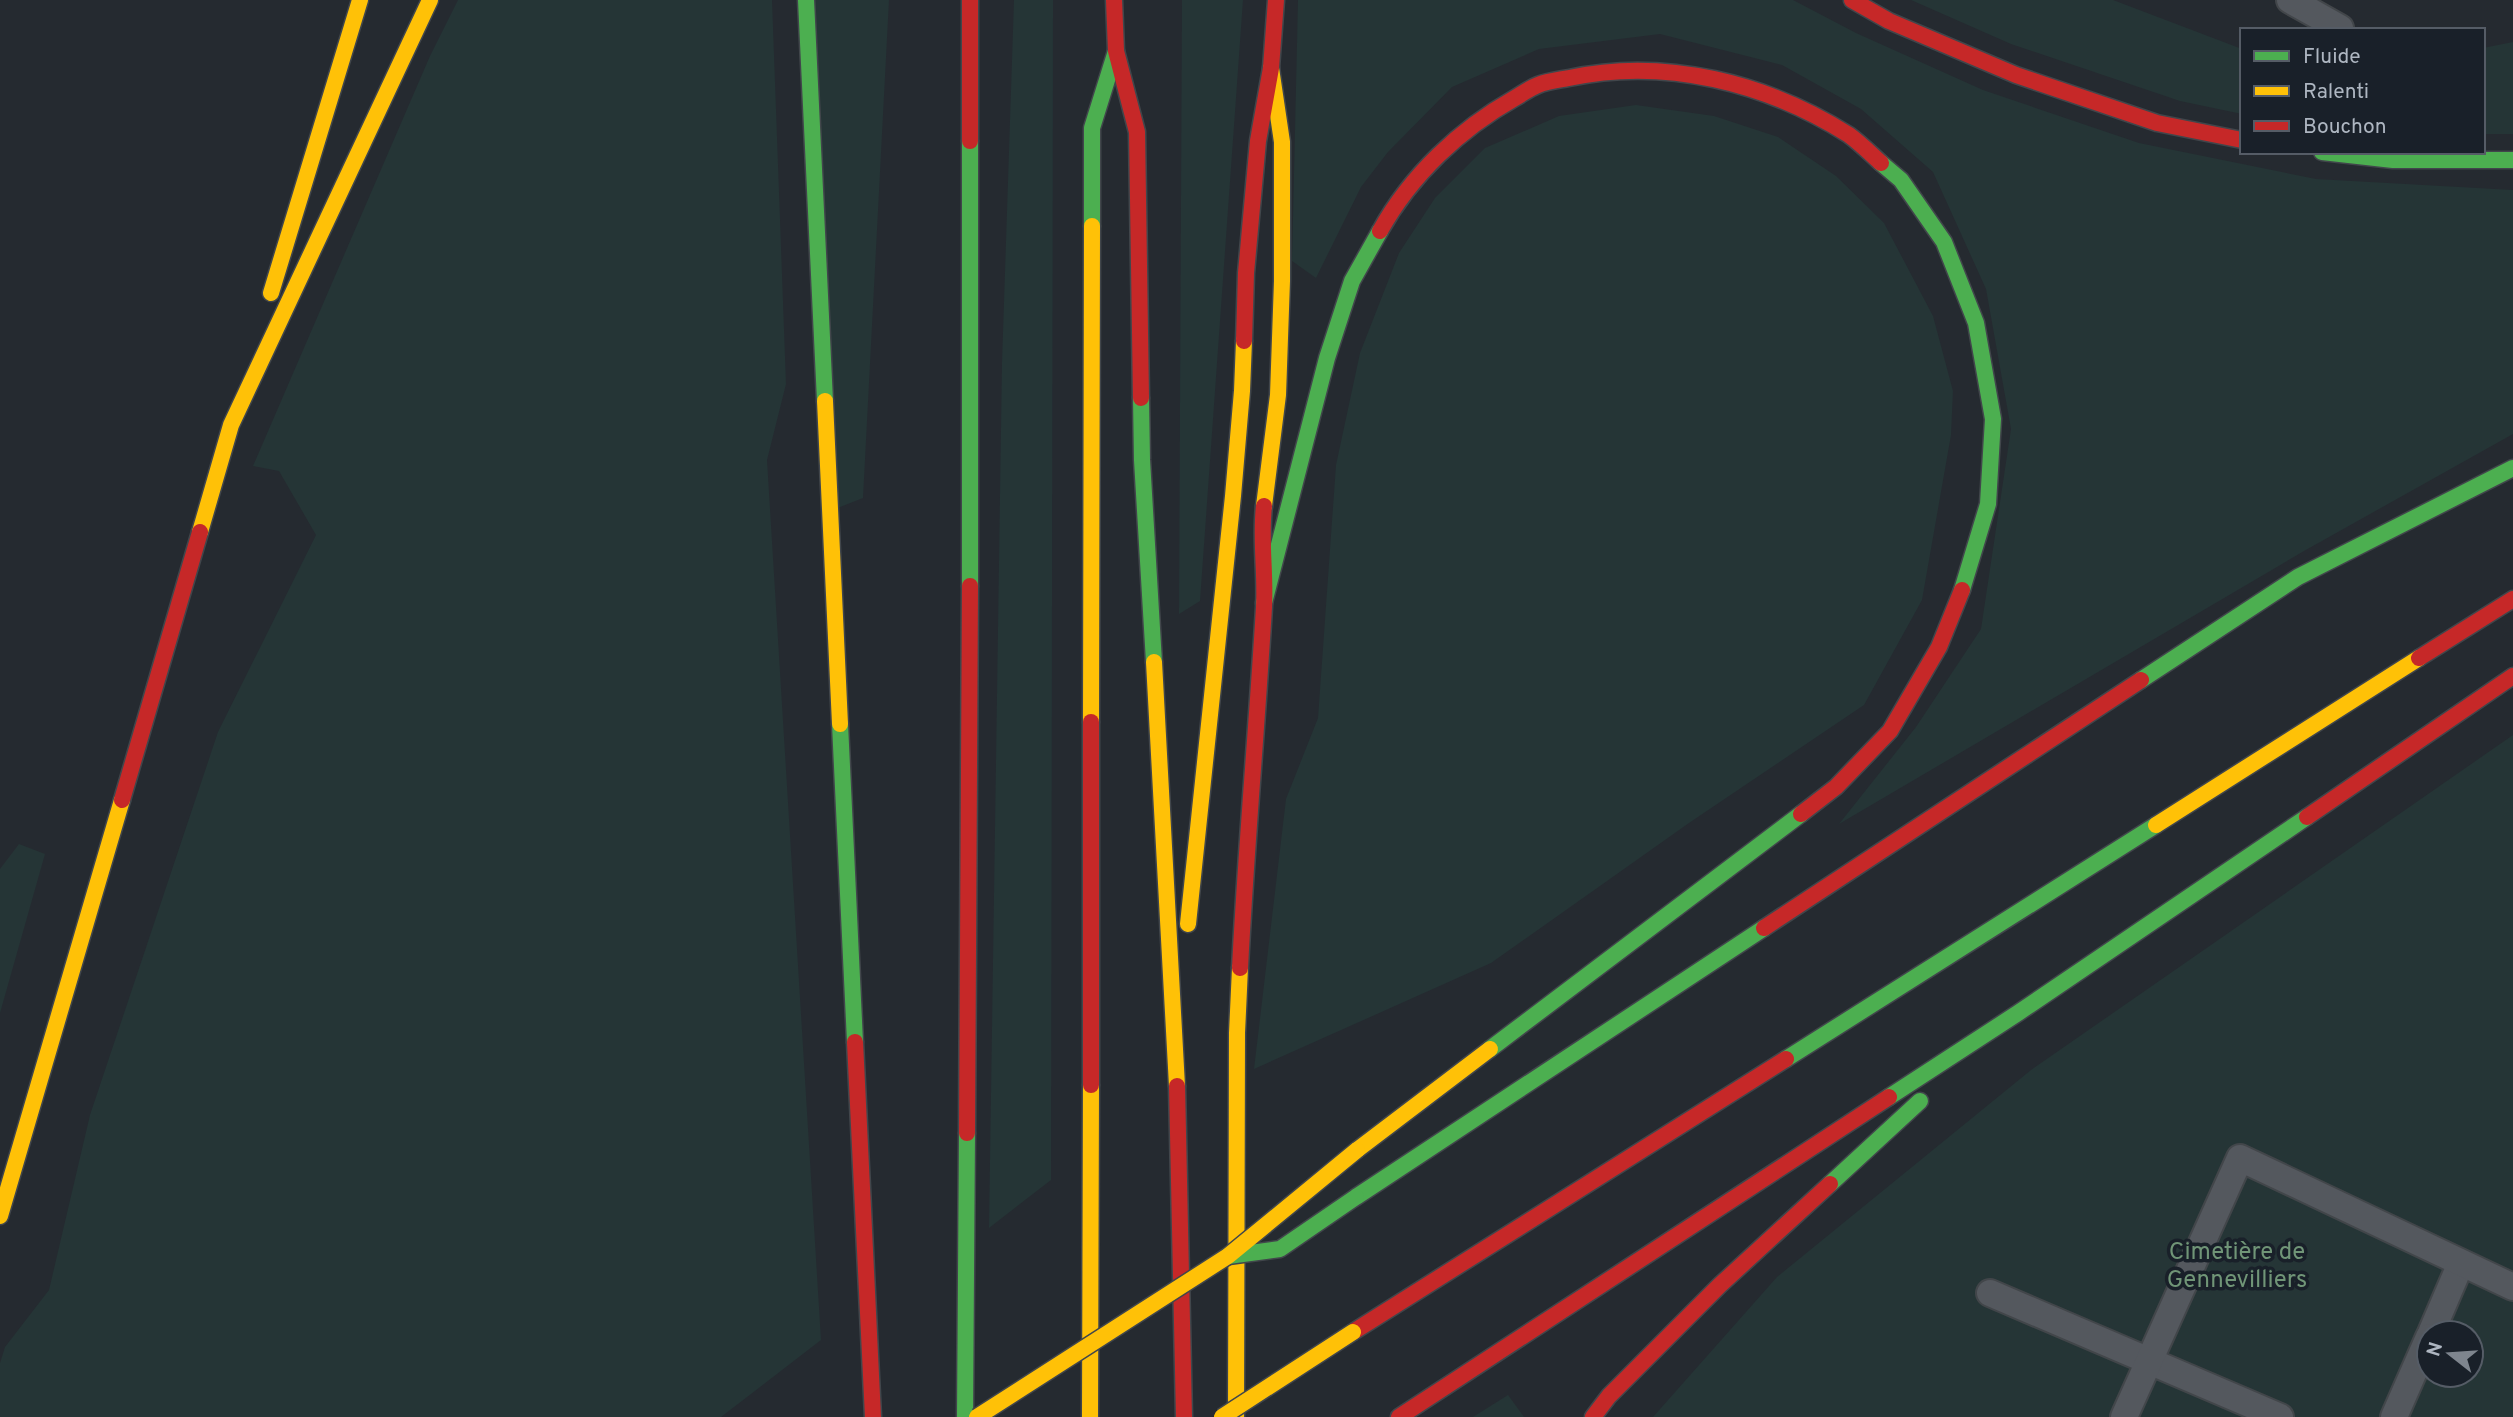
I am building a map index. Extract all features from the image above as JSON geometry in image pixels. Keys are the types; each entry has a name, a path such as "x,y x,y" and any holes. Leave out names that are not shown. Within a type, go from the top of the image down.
{"highway":[{"path":"0,1216 231,425 360,0"},
{"path":"231,425 430,0"},
{"path":"806,0 873,1417"},
{"path":"965,1417 970,707 970,0"},
{"path":"1114,0 1116,51 1137,132 1142,460 1176,1041 1184,1417"},
{"path":"1176,1041 1233,496 1242,391 1246,273 1258,141 1271,68 1276,0"},
{"path":"1853,0 1889,21 2016,75 2157,123 2240,140"},
{"path":"1090,1417 1092,128 1116,51"},
{"path":"1236,1417 1237,1033 1247,831 1264,604 1261,529 1278,395 1282,281 1282,142 1271,68"},
{"path":"977,1417 1228,1256 1357,1150 1836,787 1890,731 1939,647 1968,575 1988,504 1993,419 1976,323 1944,242 1902,180 1850,136 1789,104 1735,83 1672,71 1597,72 1538,85 1494,110 1436,156 1390,213 1352,281 1327,358 1264,604"},
{"path":"2340,154 2393,160 2513,160"},
{"path":"1228,1256 1280,1249 2298,577 2513,468"},
{"path":"1222,1417 2513,599"},
{"path":"1399,1417 2018,1013 2513,676"},
{"path":"1593,1417 1609,1396 1720,1285 1861,1152 2018,1013"},
{"path":"856,1405 870,1370"}],"lane":[{"path":"2290,0 2340,28"},
{"path":"2124,1417 2240,1158 2513,1287"},
{"path":"2437,1319 2461,1263"},
{"path":"1990,1293 2280,1417"},
{"path":"2394,1417 2415,1369"}],"green space":[{"path":"458,0 772,0 786,384 767,460 821,1340 721,1417 0,1417 0,1363 5,1347 49,1290 90,1115 218,732 316,535 279,471 253,466 430,56"},
{"path":"813,0 889,0 863,498 835,509"},
{"path":"1014,0 1053,0 1051,1180 989,1228 1002,363"},
{"path":"1182,0 1243,0 1200,601 1179,614"},
{"path":"1298,0 1793,0 1856,33 1983,90 2139,143 2316,179 2513,190 2513,434 2304,551 1839,824 1916,727 1981,629 2011,429 1986,289 1933,172 1861,109 1782,65 1660,34 1539,49 1452,87 1388,152 1361,187 1316,278 1292,261"},
{"path":"1911,0 2113,0 2240,48 2240,114 2180,101 2011,44"},
{"path":"2513,42 2513,134 2485,134 2485,48"},
{"path":"1636,105 1714,116 1778,137 1836,176 1884,223 1933,316 1953,391 1951,435 1922,600 1864,705 1689,823 1491,963 1254,1069 1286,799 1318,718 1336,465 1360,353 1399,253 1435,198 1485,148 1559,116"},
{"name":"Cimetière de Gennevilliers","path":"2513,735 2513,1417 1653,1417 1777,1277 2031,1070"},
{"path":"19,844 45,854 0,1013 0,869"},
{"path":"1508,1395 1524,1417 1473,1417"}],"traffic: fast":[{"path":"806,0 825,401"},
{"path":"1092,226 1092,128 1116,51"},
{"path":"970,141 970,586"},
{"path":"2340,154 2393,160 2513,160"},
{"path":"1881,163 1901,180 1944,242 1976,323 1993,419 1988,504 1962,590"},
{"path":"1264,603 1327,358 1352,281 1380,231"},
{"path":"1141,398 1154,662"},
{"path":"2141,680 2298,577 2513,468"},
{"path":"840,724 855,1042"},
{"path":"1490,1049 1801,814"},
{"path":"1889,1097 2307,817"},
{"path":"1786,1059 2156,825"},
{"path":"1356,1197 1764,928"},
{"path":"1830,1184 1920,1101"},
{"path":"965,1417 967,1133"},
{"path":"1228,1256 1280,1249 1356,1197"}],"traffic: slow":[{"path":"271,293 360,0"},
{"path":"200,532 231,425 430,0"},
{"path":"1264,506 1278,395 1282,281 1282,142 1271,68"},
{"path":"1091,722 1092,226"},
{"path":"1188,924 1233,496 1244,341"},
{"path":"825,401 840,724"},
{"path":"2156,825 2419,658"},
{"path":"1154,662 1177,1086"},
{"path":"0,1216 122,800"},
{"path":"1236,1417 1237,1033 1240,968"},
{"path":"1357,1150 1490,1049"},
{"path":"1090,1417 1091,1085"},
{"path":"977,1417 1228,1256 1357,1150"},
{"path":"1222,1417 1353,1332"}],"traffic: jam":[{"path":"970,0 970,141"},
{"path":"1114,0 1116,51 1137,132 1141,398"},
{"path":"1244,341 1246,273 1258,141 1271,68 1276,0"},
{"path":"1852,0 1889,21 2016,75 2157,123 2240,140"},
{"path":"1380,231 1392,210 1422,172 1475,124 1538,85 1605,72 1678,73 1750,89 1784,101 1849,135 1881,163"},
{"path":"1240,968 1264,607 1264,506"},
{"path":"122,800 200,532"},
{"path":"967,1133 970,586"},
{"path":"1801,814 1836,787 1890,731 1939,647 1962,590"},
{"path":"2419,658 2513,599"},
{"path":"2307,817 2513,676"},
{"path":"1764,928 2141,680"},
{"path":"1091,722 1091,1085"},
{"path":"855,1042 873,1417"},
{"path":"1353,1332 1786,1059"},
{"path":"1177,1086 1184,1417"},
{"path":"1399,1417 1889,1097"},
{"path":"1593,1417 1609,1396 1720,1285 1830,1184"}]}
